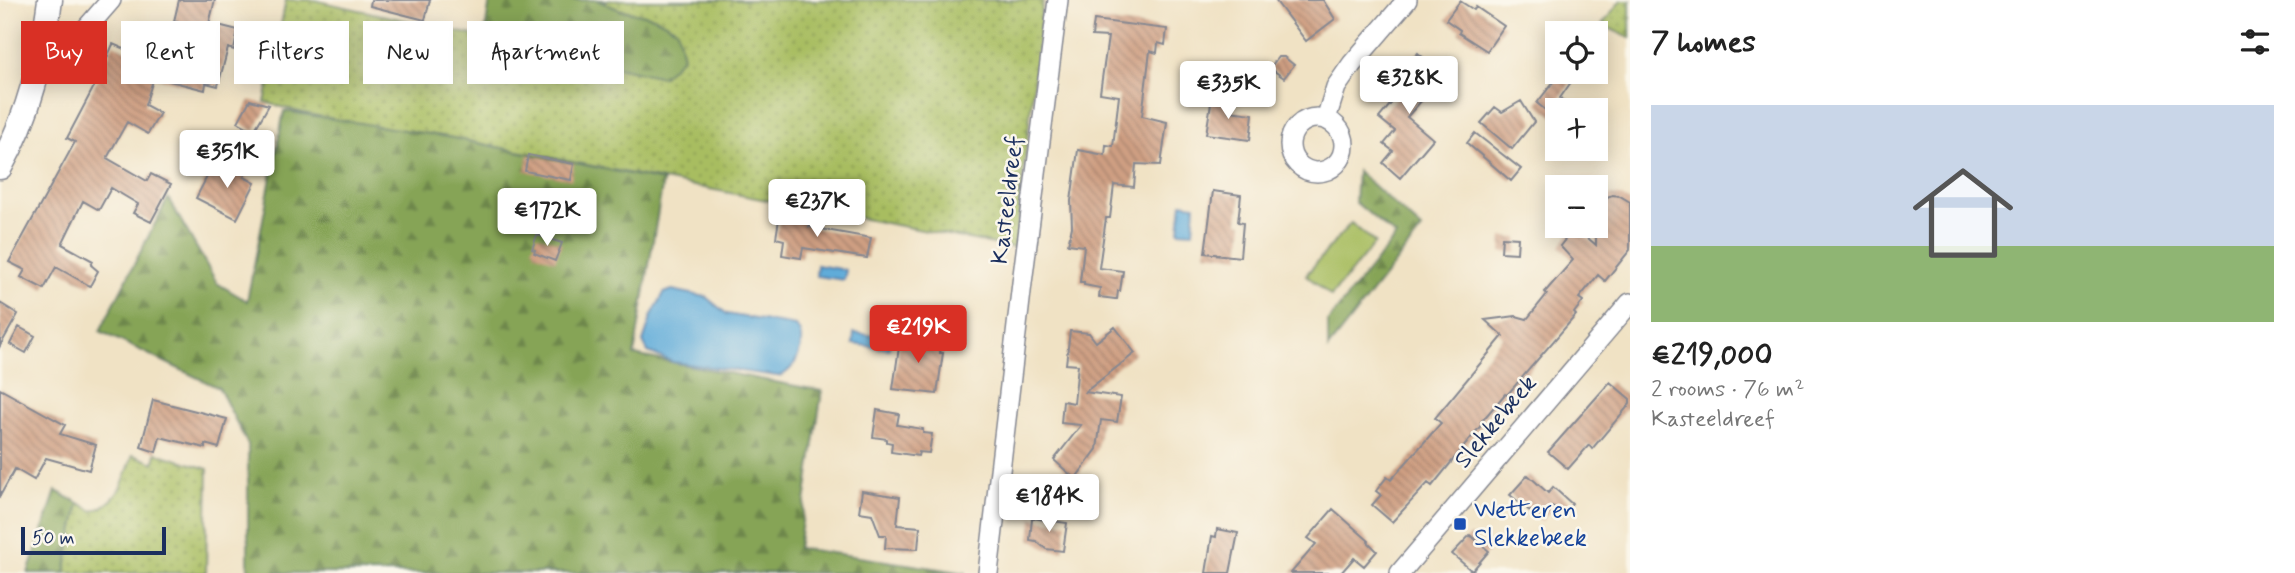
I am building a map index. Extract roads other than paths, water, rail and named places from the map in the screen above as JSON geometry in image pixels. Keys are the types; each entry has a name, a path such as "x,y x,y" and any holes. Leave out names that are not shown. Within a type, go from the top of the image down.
{"street":[{"path":"47,21 50,0"},
{"path":"93,21 111,0"},
{"name":"Kasteeldreef","path":"988,573 1058,0"},
{"path":"1326,119 1336,87 1406,0"},
{"path":"0,167 34,84"},
{"name":"Slekkebeek","path":"1410,569 1630,303"}],"water":[{"path":"1182,203 1195,205 1193,232 1179,231"},
{"path":"817,265 846,270 844,280 816,276"},
{"path":"672,290 706,297 727,314 795,326 801,339 801,347 795,363 784,374 777,376 673,362 648,352 643,342 652,315 664,293"},
{"path":"854,333 891,338 889,349 853,344"}],"place":[{"name":"Wetteren Slekkebeek","path":"1460,524"}]}
